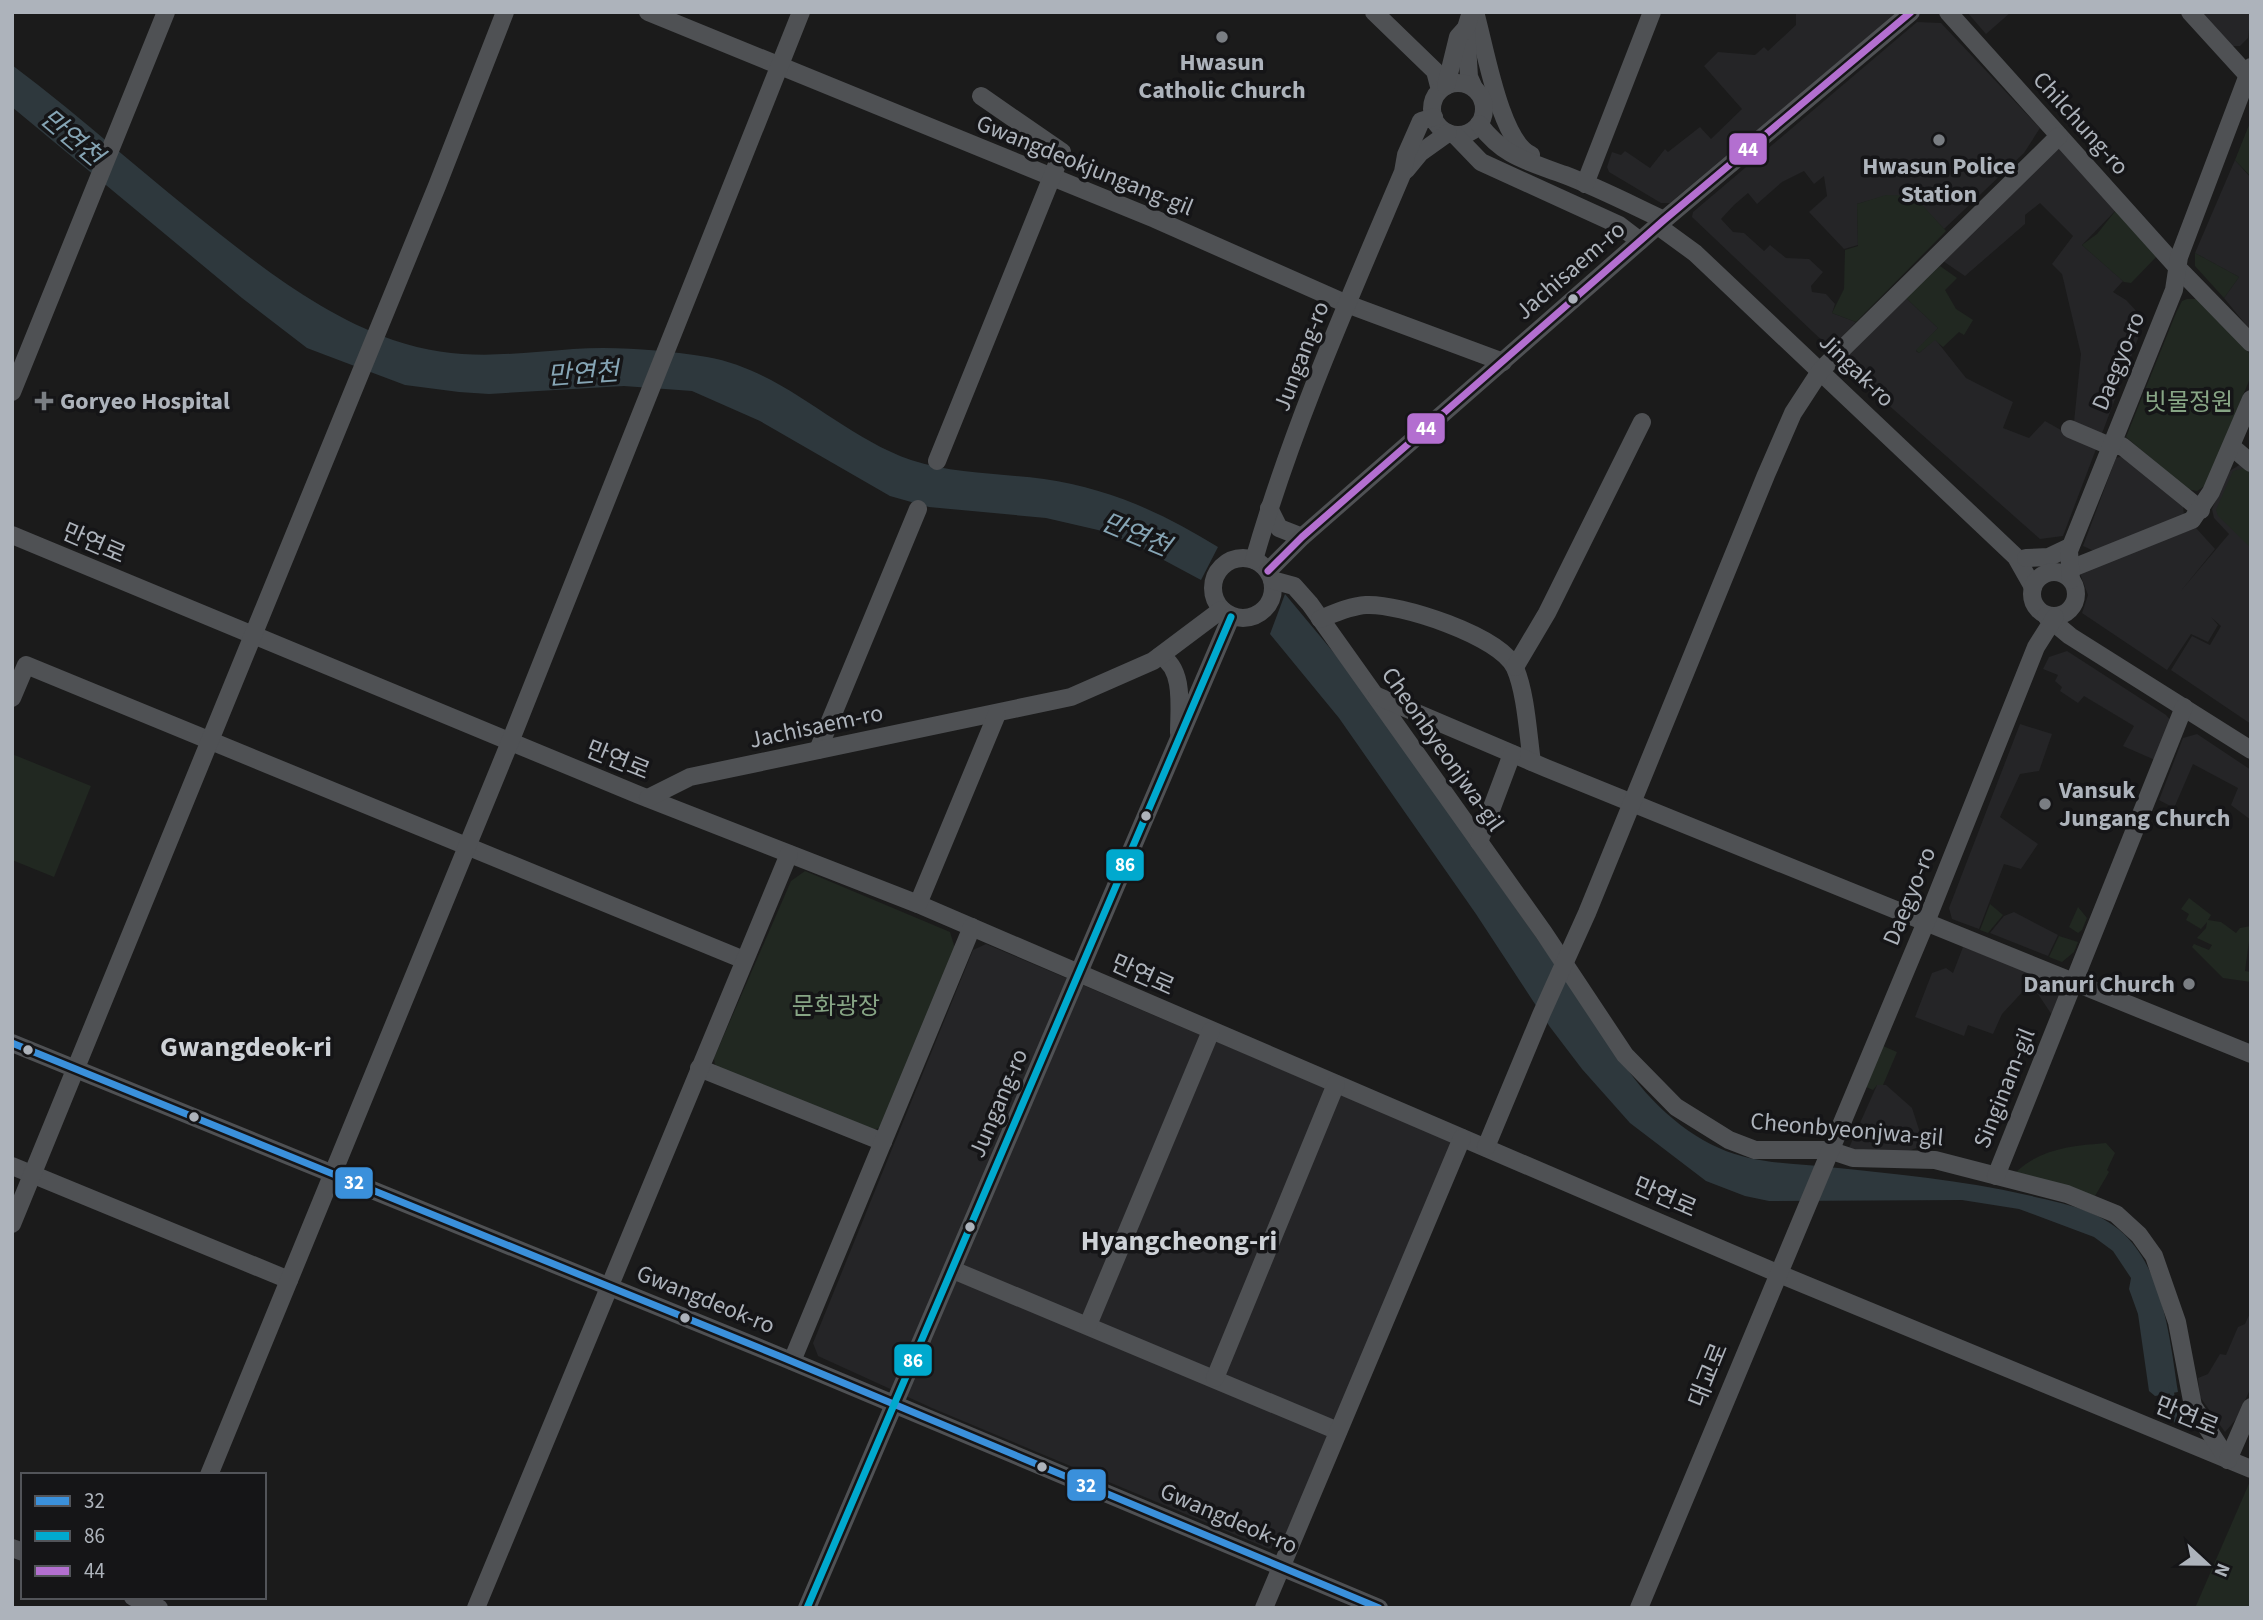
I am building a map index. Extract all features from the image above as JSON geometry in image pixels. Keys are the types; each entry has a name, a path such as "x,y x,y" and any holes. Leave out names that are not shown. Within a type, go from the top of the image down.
{"street":[{"path":"12,393 166,12"},
{"path":"12,1224 377,333 505,12"},
{"name":"Gwangdeokjungang-gil","path":"648,12 1052,177 1347,304 1503,362"},
{"path":"210,1473 656,381 800,12"},
{"path":"1374,12 1435,71 1443,88"},
{"path":"1585,184 1652,12"},
{"name":"Jachisaem-ro","path":"1264,570 1640,241 1911,12"},
{"name":"Chilchung-ro","path":"1948,12 2177,267"},
{"path":"2190,12 2250,74"},
{"path":"1471,17 1458,37 1443,88 1433,103 1434,117 1481,162 1619,225 1640,241"},
{"path":"1452,134 1470,132 1479,124 1484,107 1469,77 1471,17"},
{"path":"1471,17 1510,133 1523,152 1564,175"},
{"name":"Daegyo-ro","path":"2064,565 2174,290 2177,267 2250,74"},
{"path":"1443,88 1460,83 1474,88"},
{"path":"937,461 1062,152 981,96"},
{"name":"Jungang-ro","path":"1264,570 1269,508 1347,304 1403,172 1406,155 1421,121 1434,117"},
{"name":"Jingak-ro","path":"1479,124 1491,139 1513,156 1585,184 1661,223 2021,558"},
{"name":"Jungang-ro","path":"1403,172 1420,153 1452,134"},
{"path":"1486,1147 1633,802 1793,412 1821,370 2059,136"},
{"path":"2177,267 2251,343"},
{"path":"2033,587 2040,577 2064,565 2179,527 2192,520 2201,510 2232,447 2251,399"},
{"path":"1515,667 1547,613 1642,422"},
{"path":"2070,429 2110,446 2122,446 2201,510"},
{"path":"2232,447 2251,463"},
{"path":"1269,508 1279,528 1302,537"},
{"path":"818,750 918,509"},
{"name":"만연로","path":"12,535 510,742 918,904 1777,1273 2251,1469"},
{"path":"2021,558 2049,557 2064,565 2077,595 2053,615"},
{"path":"2021,558 2064,565"},
{"path":"2021,558 2033,587 2032,598 2077,637 2251,750"},
{"path":"1234,559 1264,570 1271,599 1266,608 1250,618 1226,613 1213,595 1217,573 1234,559"},
{"name":"Cheonbyeonjwa-gil","path":"1264,570 1294,586 1320,618 1479,842 1625,1055 1676,1107 1728,1140 1755,1150 1853,1158 1936,1160 2092,1202 2116,1214 2139,1235 2154,1256 2168,1292 2193,1406 2228,1460"},
{"path":"1320,618 1367,605 1404,609 1505,654 1515,667 1532,762"},
{"name":"Jachisaem-ro","path":"649,798 690,777 1071,697 1105,685 1160,656 1226,613"},
{"name":"Jungang-ro","path":"807,1608 1180,740 1226,613"},
{"name":"Daegyo-ro","path":"1826,1156 1926,922 2036,647 2034,639 2053,615"},
{"path":"2036,647 2077,637"},
{"path":"1160,656 1171,663 1175,674 1179,691 1180,740"},
{"path":"12,698 26,664 744,960"},
{"path":"1376,695 1512,754 2251,1054"},
{"name":"Singinam-gil","path":"1996,1176 2184,707"},
{"path":"918,904 997,714"},
{"path":"1479,842 1512,754"},
{"path":"476,1608 789,854"},
{"path":"792,1361 972,927"},
{"path":"1088,1325 1210,1031"},
{"name":"Gwangdeok-ro","path":"12,1043 792,1361 1378,1608"},
{"path":"699,1068 883,1142"},
{"path":"1214,1378 1336,1084"},
{"path":"1264,1608 1462,1138"},
{"name":"대교로","path":"1639,1608 1826,1156"},
{"path":"12,1166 289,1280"},
{"path":"953,1270 1338,1431"},
{"path":"2228,1460 2251,1407"},
{"path":"140,1599 157,1604"}],"shaded area":[{"path":"1796,12 1898,12 1670,203 1661,203 1609,172 1607,167 1612,152 1621,155 1625,151 1650,168 1665,149 1668,152 1700,127 1711,139 1742,109 1704,66 1718,52 1755,55 1764,47 1768,51 1796,25"},
{"path":"1967,12 2011,12 1986,34"},
{"path":"2199,12 2251,12 2248,38 2240,46 2231,46"},
{"name":"Hwasun Police Station","path":"1917,22 1941,23 2040,128 2024,153 1944,229 1914,197 1885,196 1857,204 1858,245 1844,249 1809,212 1827,196 1824,176 1814,184 1804,171 1782,182 1757,204 1748,193 1734,205 1721,219 1733,232 1744,233 1764,251 1770,245 1786,258 1809,259 1823,272 1811,286 1812,292 1826,294 1835,304 1832,313 1856,322 1831,349 1692,217 1693,212"},
{"path":"2058,148 2068,150 2119,207 2082,245 2123,281 2113,292 2126,300 2141,316 2139,336 2063,536 2040,539 1850,371 1849,355 1906,298 1938,328 1916,351 1919,353 1935,339 1966,378 2013,402 2003,428 2029,438 2045,421 2068,434 2074,422 2081,354 2062,274 2052,264 2073,236 2040,203 2025,215 2025,224 1965,276 1940,259"},
{"path":"2235,160 2251,178 2251,331 2224,298 2239,277 2195,253"},
{"path":"2127,455 2183,505 2184,516 2094,551 2083,546 2116,458"},
{"path":"2241,464 2251,470 2251,724 2171,670 2192,636 2210,645 2221,626 2211,617 2218,625 2208,642 2191,634 2167,670 2082,613 2088,595 2079,571 2196,528 2215,549 2180,592 2229,534 2214,518 2212,509 2228,472"},
{"path":"2067,651 2166,715 2172,722 2155,760 2123,746 2134,726 2084,696 2078,703 2060,691 2062,687 2055,681 2058,675 2043,669 2049,657"},
{"path":"2020,724 2052,734 2039,771 2020,774 2000,817 2038,844 2021,869 2004,864 1979,929 1952,919 1949,908"},
{"path":"2197,734 2251,770 2251,820 2231,805 2238,788 2193,764 2174,808 2159,800 2183,738"},
{"path":"2014,912 2058,935 2048,956 1990,933 2004,916"},
{"path":"986,944 1453,1142 1287,1543 1269,1549 932,1408 818,1356 813,1343 973,950"},
{"path":"1963,947 2055,981 2062,991 2052,1015 2038,994 2027,987 2002,1014 1993,1034 1968,1025 1964,1036 1915,1017 1932,973 1946,968 1953,973"},
{"path":"1877,1085 1886,1085 1912,1108 1924,1145 1906,1152 1848,1150"},
{"path":"2251,1311 2251,1387 2238,1417 2225,1432 2200,1397 2198,1378 2208,1374 2220,1354 2226,1355 2238,1327 2245,1324"}],"green space":[{"path":"2251,120 2251,177 2235,160"},
{"path":"1886,195 1914,196 1946,231 1856,322 1832,313 1844,289 1845,250 1858,246 1857,204"},
{"path":"2117,209 2158,255 2131,283 2124,282 2082,245 2097,234"},
{"path":"2195,253 2239,277 2224,298 2195,266"},
{"path":"1940,266 1957,278 1945,290 1956,309 1973,320 1964,335 1959,332 1943,347 1935,340 1919,353 1916,350 1938,328 1906,298"},
{"name":"빗물정원","path":"2196,299 2251,355 2251,376 2206,485 2197,491 2187,489 2126,437 2176,313 2182,301"},
{"path":"2244,468 2251,474 2251,548 2218,516 2216,510 2233,471"},
{"path":"12,754 91,786 54,877 12,860"},
{"name":"문화광장","path":"805,871 950,932 957,955 885,1126 870,1131 715,1066 714,1058 791,881"},
{"path":"2189,898 2211,915 2208,920 2221,922 2236,933 2240,928 2251,926 2245,971 2251,972 2251,982 2223,978 2192,947 2194,944 2209,950 2212,945 2197,938 2206,928 2207,922 2201,929 2186,920 2189,914 2181,909"},
{"path":"1990,904 2003,915 1988,933 1980,930"},
{"path":"2078,907 2087,918 2078,933 2069,927"},
{"path":"2059,936 2078,942 2074,952 2062,962 2049,957"},
{"path":"1883,1046 1897,1052 1883,1085 1877,1085 1873,1090 1866,1087"},
{"path":"2106,1143 2115,1153 2107,1170 2109,1172 2095,1196 2016,1172 2047,1153 2069,1147"},
{"path":"2251,1479 2251,1608 2195,1608"}],"water":[{"name":"만연천","path":"12,65 261,266 324,308 369,331 416,347 461,354 606,348 707,357 735,364 787,389 884,449 911,460 943,468 1044,479 1090,489 1156,513 1218,547 1201,580 1132,543 1098,530 1046,518 929,507 890,496 760,421 692,391 624,386 489,394 459,392 405,385 307,348 242,298 12,107"},
{"path":"1285,594 1349,671 1634,1078 1673,1119 1703,1140 1746,1157 1978,1185 2066,1204 2103,1218 2124,1234 2137,1250 2157,1287 2168,1329 2178,1392 2155,1396 2149,1391 2138,1314 2129,1289 2131,1278 2113,1251 2094,1237 2019,1209 1962,1200 1769,1201 1745,1196 1706,1181 1630,1123 1582,1069 1550,1027 1476,914 1339,718 1270,634"}],"waterway":[{"path":"2171,1387 2176,1421"}],"transit line":[{"name":"44","path":"1268,571 1302,537 1664,220 1911,12"},
{"name":"86","path":"807,1608 1231,617"},
{"name":"32","path":"12,1043 784,1358 1379,1608"}],"place":[{"name":"Hwasun Catholic Church","path":"1222,37"},
{"name":"Hwasun Police Station","path":"1939,140"},
{"name":"Goryeo Hospital","path":"44,401"},
{"name":"Vansuk Jungang Church","path":"2045,804"},
{"name":"Danuri Church","path":"2189,984"}],"district":[{"name":"Gwangdeok-ri","path":"246,1046"},
{"name":"Hyangcheong-ri","path":"1179,1240"}]}
